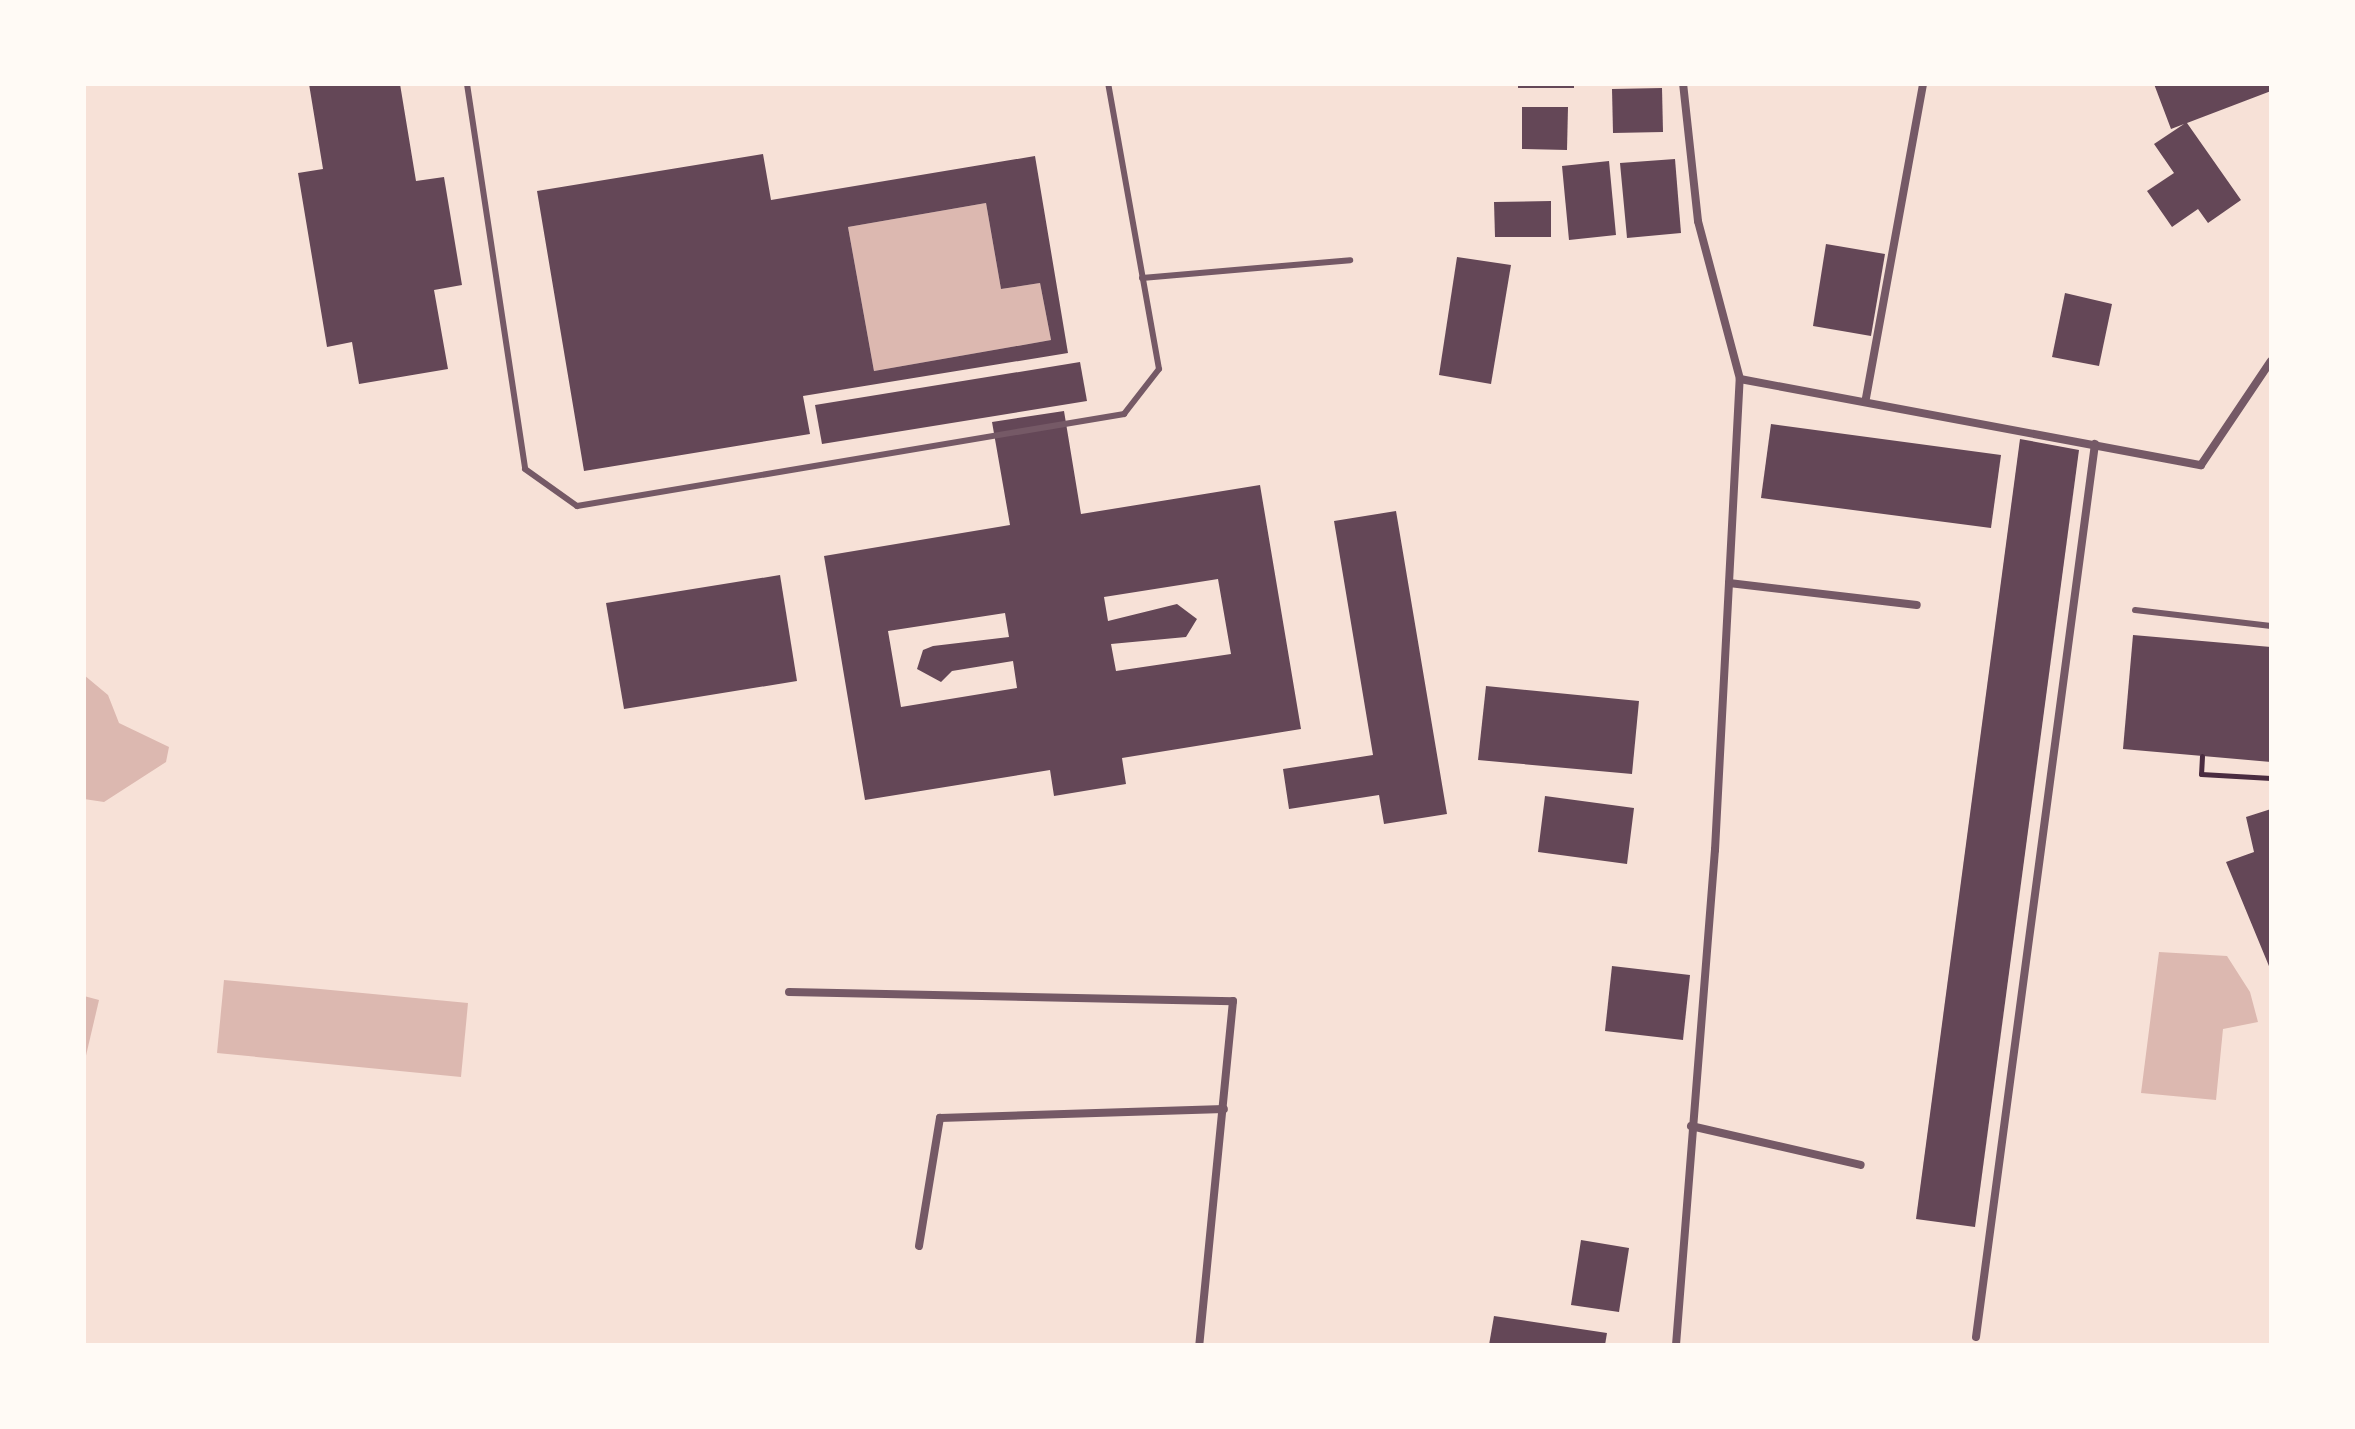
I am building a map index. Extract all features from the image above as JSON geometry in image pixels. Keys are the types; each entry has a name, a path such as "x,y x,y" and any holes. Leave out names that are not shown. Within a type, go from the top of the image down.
{"street":[{"path":"1676,1345 1729,583 1740,379 1698,221 1683,84"},
{"path":"1866,398 1923,84"},
{"path":"1740,379 1866,398 2201,465 2271,361"},
{"path":"1976,1337 2095,444"},
{"path":"1729,583 1917,605"},
{"path":"789,992 1233,1001 1199,1345"},
{"path":"919,1246 940,1118 1224,1109"},
{"path":"1691,1126 1861,1165"}],"lane":[{"path":"467,84 525,469 577,506 1124,414 1159,369 1108,84"},
{"path":"1142,278 1350,260"},
{"path":"2135,610 2271,626"}],"path":[{"path":"2202,756 2201,774 2271,778"}],"shaded area":[{"path":"986,203 1001,289 1040,283 1051,340 874,371 848,227"},
{"path":"84,675 108,695 119,723 169,747 166,762 104,802 84,799"},
{"path":"2159,952 2227,956 2250,992 2258,1022 2223,1029 2216,1100 2141,1093"},
{"path":"224,980 468,1003 461,1077 217,1053"},
{"path":"84,996 99,1000 84,1064"}],"building":[{"path":"309,84 400,84 416,181 444,177 462,285 434,290 448,369 359,384 352,342 327,347 298,173 323,169"},
{"path":"1518,84 1574,84 1574,88 1518,88"},
{"path":"2154,84 2270,84 2271,91 2187,123 2241,200 2208,223 2198,209 2172,227 2147,191 2174,173 2154,144 2184,124 2171,129"},
{"path":"1662,88 1663,132 1613,133 1612,89"},
{"path":"1522,107 1568,107 1567,150 1522,149"},
{"path":"763,154 771,200 1035,156 1068,353 803,396 810,434 584,471 537,191","holes":["986,203 1001,289 1040,283 1051,340 874,371 848,227"]},
{"path":"1675,159 1681,233 1627,238 1620,163"},
{"path":"1609,161 1616,235 1569,240 1562,166"},
{"path":"1551,201 1551,237 1495,237 1494,202"},
{"path":"1826,244 1885,254 1871,336 1813,326"},
{"path":"1457,257 1511,265 1491,384 1439,375"},
{"path":"2065,293 2112,304 2099,366 2052,357"},
{"path":"1080,362 1087,401 822,444 815,405"},
{"path":"1064,411 1081,514 1260,485 1301,729 1122,758 1126,784 1054,796 1050,770 865,800 824,556 1010,525 992,422","holes":["1218,579 1231,654 1116,671 1111,644 1186,637 1197,619 1177,604 1108,621 1104,597","1005,613 1009,637 933,646 923,650 917,669 941,682 952,671 1013,661 1017,688 901,707 888,631"]},
{"path":"1771,424 2001,455 1991,528 1761,498"},
{"path":"2020,439 2079,450 1975,1227 1916,1219"},
{"path":"1396,511 1447,814 1384,824 1379,795 1289,809 1283,769 1373,755 1334,521"},
{"path":"780,575 797,681 624,709 606,603"},
{"path":"2133,635 2271,647 2271,762 2123,749"},
{"path":"1486,686 1639,701 1632,774 1478,760"},
{"path":"1545,796 1634,808 1627,864 1538,852"},
{"path":"2271,809 2271,971 2226,862 2254,852 2246,817"},
{"path":"1612,966 1690,975 1683,1040 1605,1031"},
{"path":"1581,1240 1629,1248 1619,1312 1571,1305"},
{"path":"1494,1316 1607,1333 1605,1345 1489,1345"}]}
